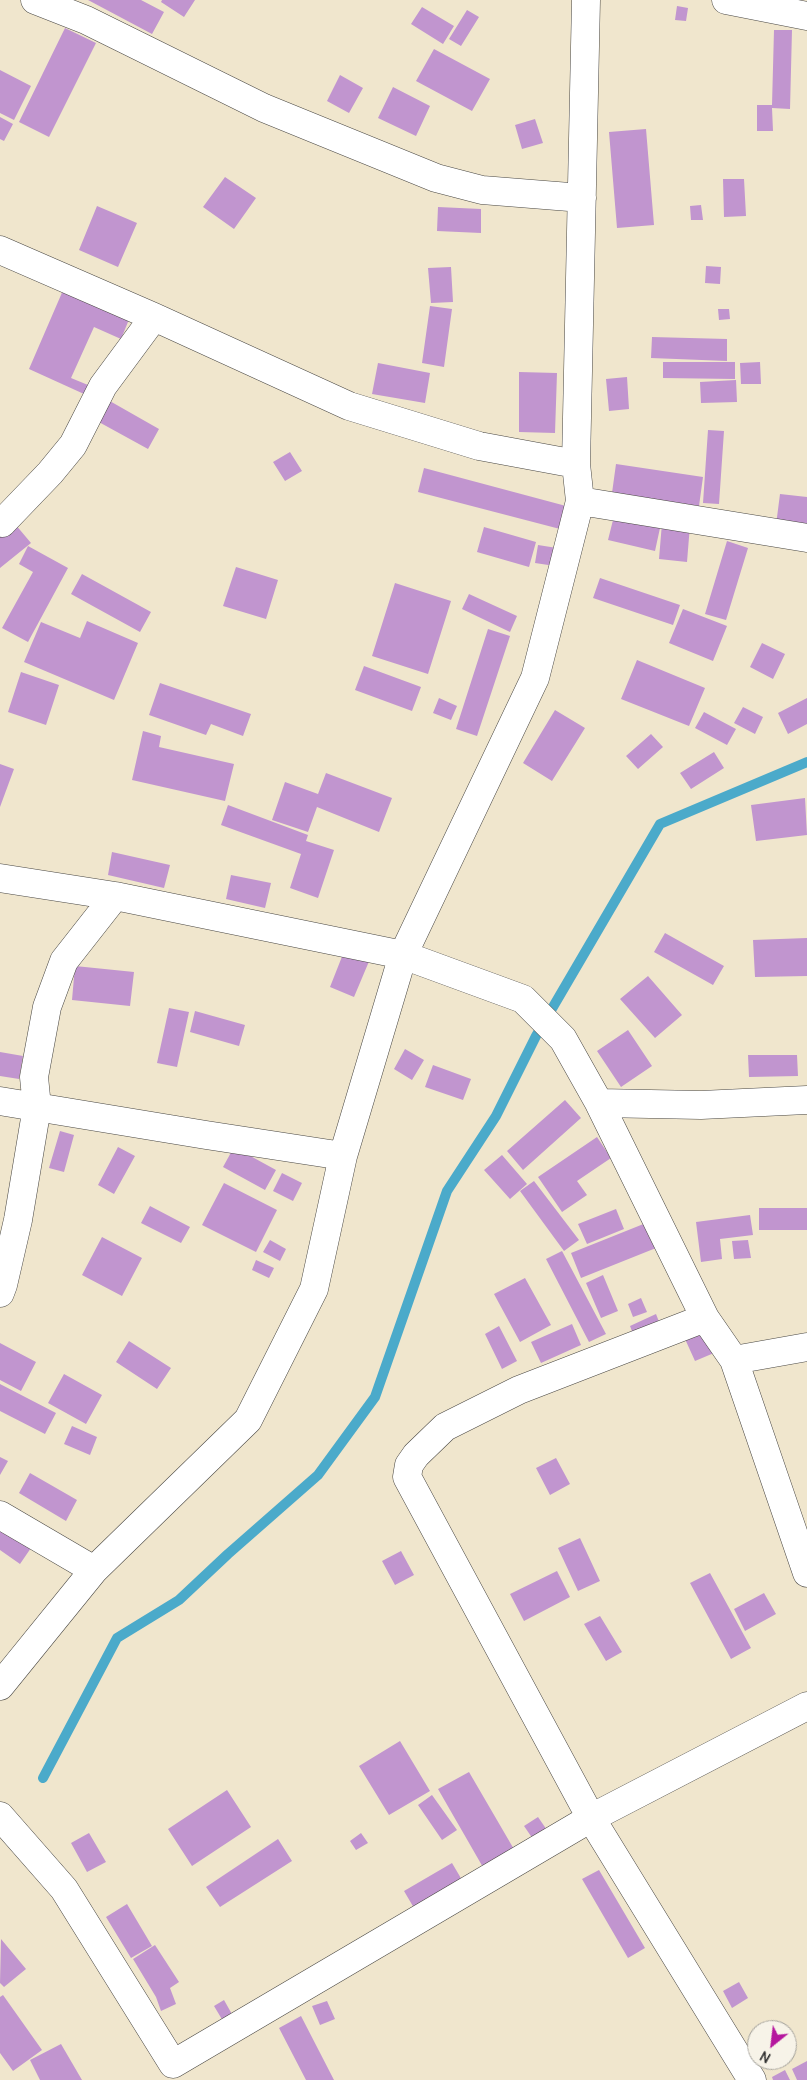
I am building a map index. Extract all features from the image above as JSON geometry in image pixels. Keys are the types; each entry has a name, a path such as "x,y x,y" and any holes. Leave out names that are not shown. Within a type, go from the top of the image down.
{"street":[{"path":"35,0 86,20 264,108 436,178 482,190 582,198"},
{"path":"0,1686 94,1570 248,1420 314,1289 343,1156 403,955 535,678 580,501 576,464 586,0"},
{"path":"726,0 807,16"},
{"path":"0,250 154,317 349,406 479,446 576,464"},
{"path":"2,523 50,473 73,445 103,386 154,317"},
{"path":"580,501 807,538"},
{"path":"0,878 115,896 403,955 522,999 563,1039 599,1103 705,1318 734,1360 807,1573"},
{"path":"0,1293 4,1286 18,1220 37,1107 34,1077 47,1007 64,960 115,896"},
{"path":"599,1103 701,1105 807,1100"},
{"path":"0,1101 343,1156"},
{"path":"705,1318 519,1390 445,1427 416,1454 409,1466 407,1477 591,1818 752,2080"},
{"path":"734,1360 807,1347"},
{"path":"0,1515 94,1570"},
{"path":"0,1816 64,1889 177,2072 591,1818 807,1706"}],"building":[{"path":"88,0 141,0 164,12 152,34"},
{"path":"162,0 195,0 184,17 161,2"},
{"path":"677,6 688,8 686,21 675,20"},
{"path":"422,7 454,26 443,44 411,24"},
{"path":"467,10 479,17 461,46 449,39"},
{"path":"65,28 96,43 49,137 19,122"},
{"path":"774,30 792,30 790,109 772,108 773,131 757,131 757,105 772,105"},
{"path":"434,49 490,79 472,111 416,81"},
{"path":"0,70 31,86 14,120 0,113"},
{"path":"340,75 363,88 349,113 327,101"},
{"path":"393,87 430,106 416,136 378,118"},
{"path":"0,117 13,124 4,141 0,139"},
{"path":"535,119 543,143 522,149 515,125"},
{"path":"646,129 654,225 617,228 609,132"},
{"path":"225,177 256,198 234,229 203,207"},
{"path":"723,179 744,179 746,216 724,217"},
{"path":"701,205 703,220 691,220 690,206"},
{"path":"97,206 137,223 118,267 79,250"},
{"path":"438,207 481,209 481,233 437,231"},
{"path":"706,266 721,267 720,284 705,283"},
{"path":"451,267 453,302 431,303 428,268"},
{"path":"64,288 130,317 121,339 94,327 71,378 88,385 84,394 29,369"},
{"path":"430,306 452,309 444,367 422,363"},
{"path":"718,309 729,309 730,319 719,320"},
{"path":"652,337 727,339 727,361 651,358"},
{"path":"663,362 735,362 735,379 663,378"},
{"path":"760,362 761,384 741,384 740,363"},
{"path":"378,363 430,373 425,403 372,394"},
{"path":"519,372 557,373 555,433 519,432"},
{"path":"627,377 629,409 609,411 606,379"},
{"path":"736,380 737,402 701,403 700,382"},
{"path":"108,400 159,429 148,449 97,421"},
{"path":"708,430 724,431 719,504 703,503"},
{"path":"290,452 302,471 285,481 273,462"},
{"path":"616,464 703,477 699,506 612,493"},
{"path":"424,468 566,506 560,529 418,492"},
{"path":"780,494 807,497 807,529 776,525"},
{"path":"614,516 660,528 655,551 608,540"},
{"path":"662,523 690,525 687,562 659,559"},
{"path":"15,524 31,543 0,568 0,536"},
{"path":"484,527 536,542 529,567 477,552"},
{"path":"727,541 748,548 726,620 705,614"},
{"path":"538,545 557,548 555,566 535,563"},
{"path":"28,546 68,568 28,642 2,628 33,572 19,564"},
{"path":"236,567 278,580 266,619 223,606"},
{"path":"82,574 151,612 140,632 71,594"},
{"path":"600,578 680,605 673,625 593,598"},
{"path":"395,583 451,601 428,674 372,656"},
{"path":"469,594 517,616 510,632 462,609"},
{"path":"683,609 727,626 713,661 669,643"},
{"path":"87,621 138,643 114,700 24,662 41,622 80,638"},
{"path":"488,629 510,636 477,736 456,729"},
{"path":"762,643 785,654 773,679 750,667"},
{"path":"637,660 705,688 689,726 621,699"},
{"path":"364,666 421,687 412,711 355,690"},
{"path":"21,672 59,685 46,725 8,712"},
{"path":"160,683 251,714 243,736 211,724 206,735 149,715"},
{"path":"439,698 457,706 451,720 433,713"},
{"path":"807,698 807,724 788,734 778,713"},
{"path":"743,707 763,717 755,734 734,723"},
{"path":"555,710 585,728 552,781 523,763"},
{"path":"704,712 736,729 727,745 695,728"},
{"path":"143,731 161,736 159,747 234,764 225,801 132,780"},
{"path":"651,734 663,747 638,769 626,756"},
{"path":"714,752 724,768 691,789 680,773"},
{"path":"0,764 14,769 0,807"},
{"path":"326,773 392,798 379,832 317,807 308,832 272,820 285,782 318,794"},
{"path":"805,798 807,835 756,841 751,805"},
{"path":"228,805 308,835 306,841 334,850 318,898 290,888 301,854 221,825"},
{"path":"112,852 170,865 164,888 108,875"},
{"path":"231,875 271,883 265,908 226,899"},
{"path":"665,933 724,966 713,985 654,952"},
{"path":"807,938 807,976 755,977 753,940"},
{"path":"345,949 370,959 354,997 330,987"},
{"path":"75,966 134,972 130,1006 72,1000"},
{"path":"648,976 682,1015 655,1038 620,999"},
{"path":"169,1008 189,1012 177,1067 157,1063"},
{"path":"195,1011 245,1025 239,1046 190,1032"},
{"path":"628,1030 652,1066 621,1087 597,1051"},
{"path":"405,1049 424,1060 412,1080 394,1069"},
{"path":"0,1052 23,1056 19,1079 0,1076"},
{"path":"748,1055 797,1055 798,1076 749,1077"},
{"path":"433,1065 471,1079 463,1100 425,1087"},
{"path":"565,1100 581,1118 523,1170 507,1151"},
{"path":"60,1131 74,1135 64,1172 49,1168"},
{"path":"597,1137 611,1158 577,1181 587,1195 562,1212 538,1177"},
{"path":"118,1147 135,1156 114,1194 98,1185"},
{"path":"234,1147 276,1170 265,1190 223,1167"},
{"path":"502,1155 527,1184 510,1199 484,1170"},
{"path":"282,1173 302,1183 293,1201 273,1191"},
{"path":"534,1181 579,1240 564,1251 520,1191"},
{"path":"224,1183 277,1210 256,1252 202,1225"},
{"path":"150,1206 190,1227 181,1243 141,1223"},
{"path":"759,1208 807,1208 807,1230 759,1230"},
{"path":"616,1209 624,1229 587,1244 578,1224"},
{"path":"750,1215 753,1235 720,1239 722,1259 701,1262 696,1222"},
{"path":"651,1221 661,1246 581,1278 571,1253"},
{"path":"102,1237 142,1258 122,1296 82,1275"},
{"path":"270,1240 286,1249 280,1261 263,1252"},
{"path":"748,1240 751,1258 734,1259 732,1241"},
{"path":"562,1251 606,1334 589,1342 546,1259"},
{"path":"256,1260 274,1268 269,1278 252,1270"},
{"path":"603,1275 618,1311 601,1318 586,1283"},
{"path":"525,1278 551,1325 520,1342 494,1294"},
{"path":"641,1298 647,1312 633,1317 628,1304"},
{"path":"656,1314 661,1327 635,1339 630,1326"},
{"path":"572,1324 581,1345 541,1363 531,1342"},
{"path":"499,1326 517,1361 502,1369 485,1334"},
{"path":"704,1331 714,1353 695,1361 685,1339"},
{"path":"129,1341 171,1368 157,1389 116,1362"},
{"path":"0,1343 36,1362 21,1391 0,1380"},
{"path":"64,1374 102,1395 86,1424 48,1403"},
{"path":"0,1384 56,1413 45,1434 0,1411"},
{"path":"72,1426 97,1437 90,1455 64,1444"},
{"path":"0,1457 8,1461 0,1475"},
{"path":"556,1458 570,1484 550,1495 536,1468"},
{"path":"30,1473 77,1500 66,1521 19,1493"},
{"path":"0,1523 33,1545 20,1564 0,1550"},
{"path":"580,1538 600,1581 578,1591 558,1548"},
{"path":"401,1551 414,1575 395,1585 382,1561"},
{"path":"557,1571 570,1597 524,1621 510,1594"},
{"path":"710,1573 751,1648 731,1659 690,1583"},
{"path":"764,1593 776,1614 745,1631 734,1609"},
{"path":"600,1616 622,1652 606,1661 584,1624"},
{"path":"400,1741 430,1791 389,1815 359,1766"},
{"path":"469,1772 515,1851 484,1869 438,1789"},
{"path":"227,1790 251,1827 192,1866 168,1829"},
{"path":"432,1795 457,1830 442,1840 418,1805"},
{"path":"538,1817 549,1833 535,1842 524,1826"},
{"path":"89,1833 106,1862 87,1872 71,1843"},
{"path":"361,1833 368,1843 356,1850 350,1841"},
{"path":"278,1839 292,1861 220,1907 206,1887"},
{"path":"452,1863 462,1880 414,1908 404,1891"},
{"path":"599,1870 645,1948 628,1958 582,1879"},
{"path":"127,1904 152,1946 131,1958 106,1917"},
{"path":"1,1939 26,1969 4,1987 0,1983"},
{"path":"155,1945 179,1982 170,1988 176,2004 161,2011 156,1997 133,1959"},
{"path":"739,1982 748,1998 732,2008 723,1991"},
{"path":"3,1995 42,2050 13,2071 0,2053 0,1997"},
{"path":"224,2000 233,2016 223,2021 214,2006"},
{"path":"327,2001 335,2019 320,2025 312,2006"},
{"path":"301,2016 334,2080 306,2080 279,2028"},
{"path":"61,2044 82,2080 40,2080 30,2060"},
{"path":"807,2061 807,2080 797,2080 792,2070 797,2070 797,2066"},
{"path":"785,2070 790,2080 773,2080 772,2077"}],"waterway":[{"path":"43,1778 117,1638 179,1600 318,1475 375,1397 447,1191 496,1116 536,1036 660,824 807,762"}]}
